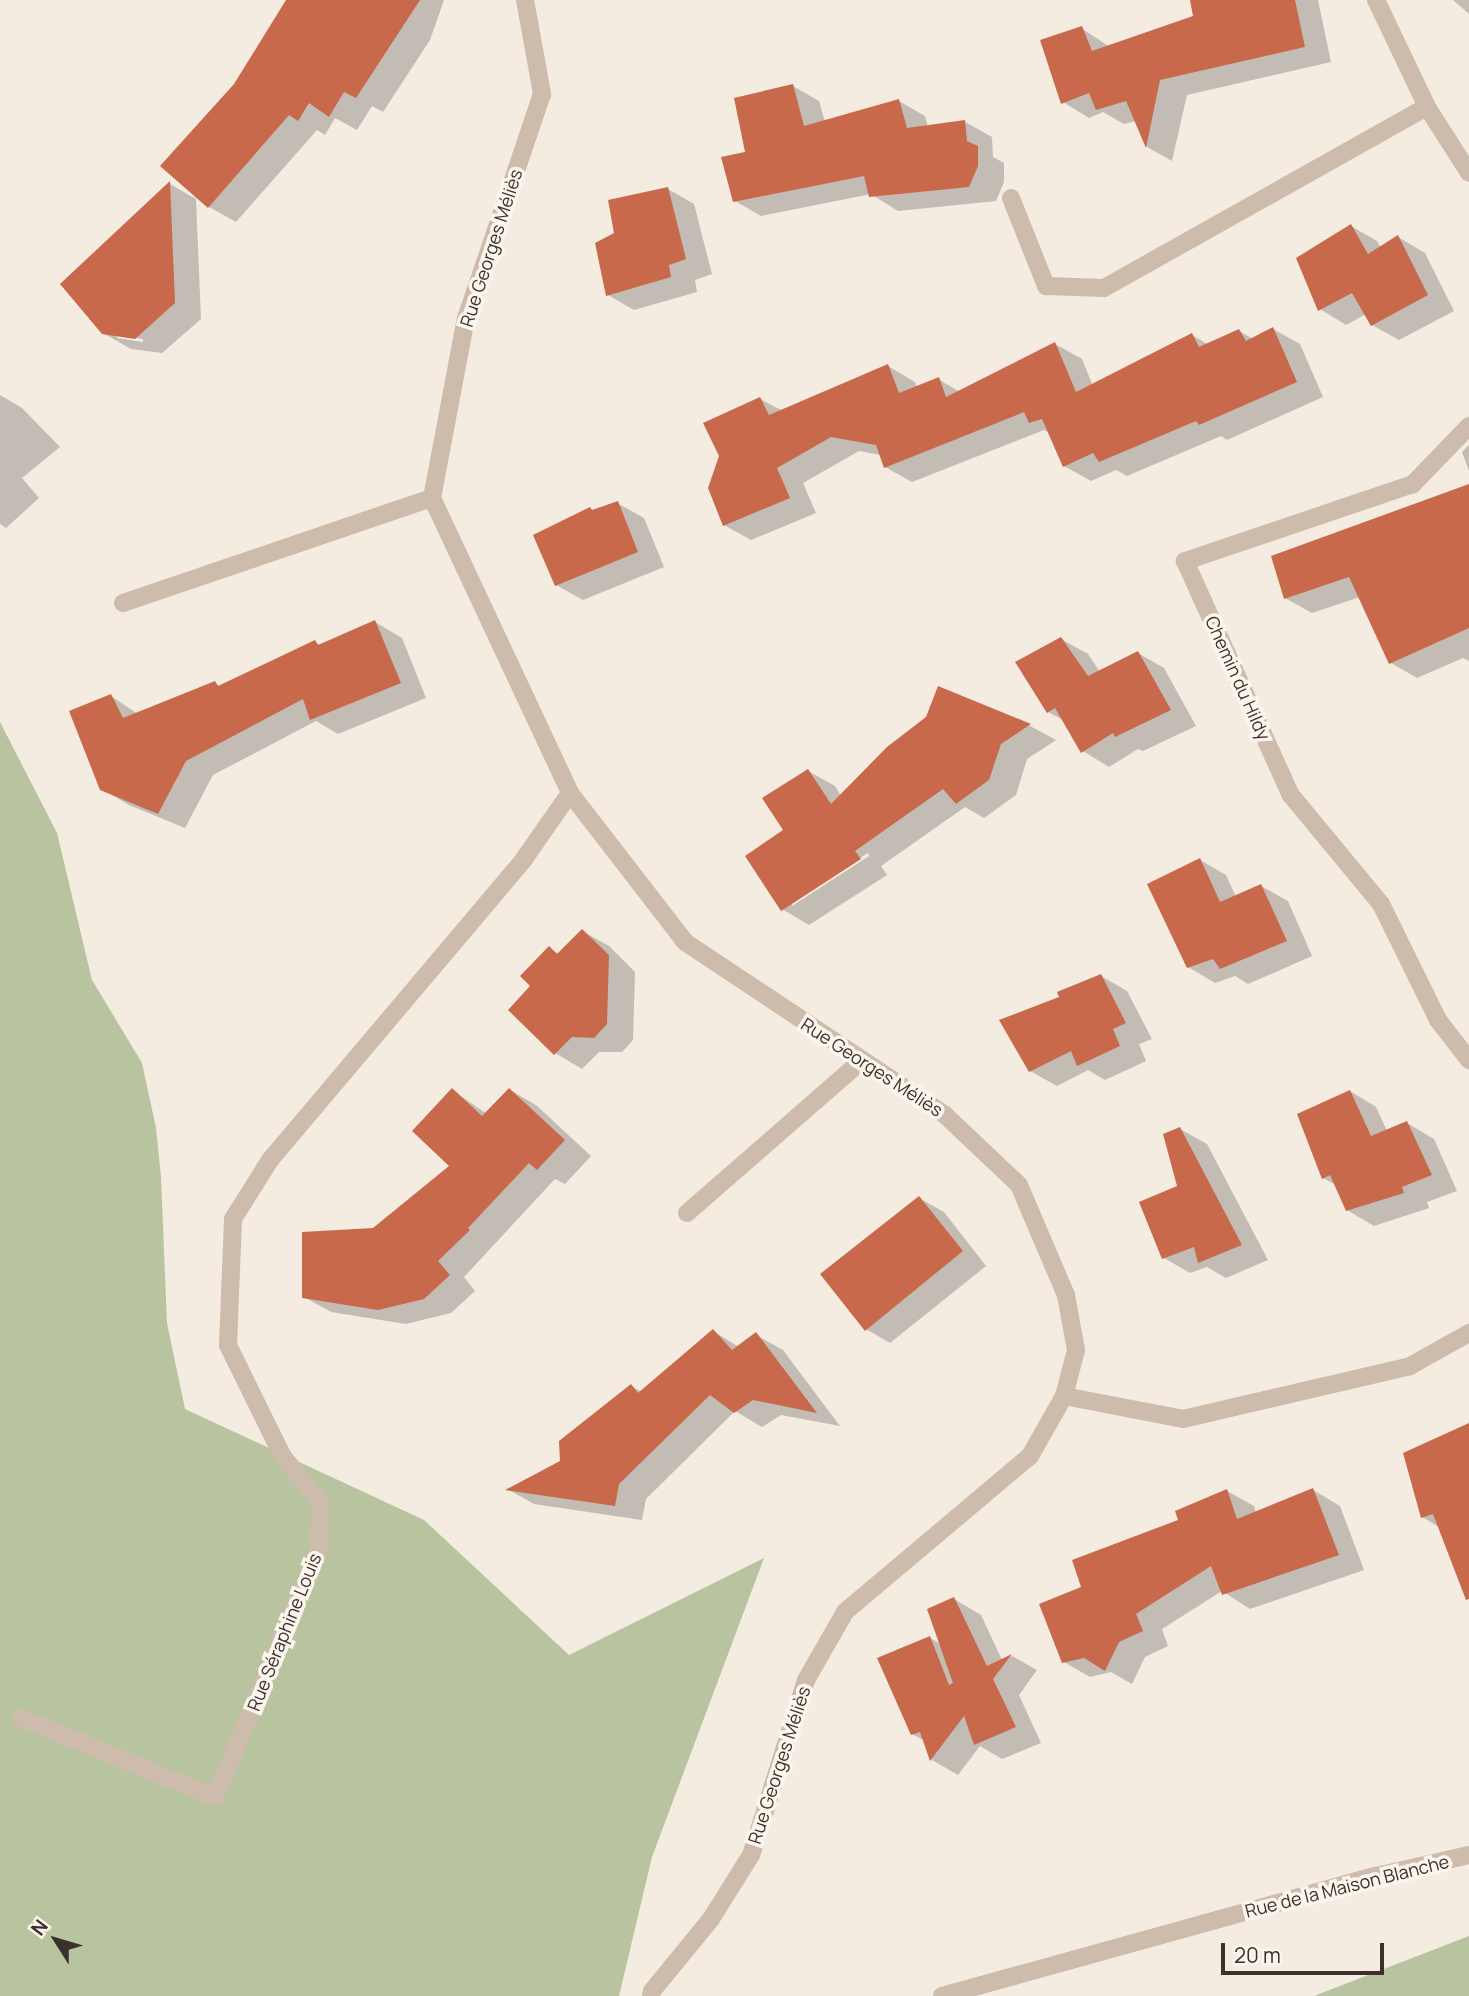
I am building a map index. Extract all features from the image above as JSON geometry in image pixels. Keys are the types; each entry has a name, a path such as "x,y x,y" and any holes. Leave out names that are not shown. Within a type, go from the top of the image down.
{"street":[{"name":"Rue Georges Méliès","path":"525,0 542,94 466,318 432,498 570,793 685,942 945,1115 1019,1185 1066,1295 1076,1350 1064,1396 1030,1456 845,1612 806,1680 751,1855 711,1919 652,1991 651,1996"},
{"path":"1376,0 1427,107 1469,173"},
{"path":"1011,198 1046,286 1104,288 1427,107"},
{"name":"Chemin du Hildy","path":"1469,426 1413,484 1185,561 1290,794 1381,904 1438,1020 1469,1060"},
{"path":"123,603 432,498"},
{"name":"Rue Séraphine Louis","path":"21,1718 215,1797 319,1550 320,1501 283,1457 228,1345 233,1219 270,1160 524,859 570,793"},
{"path":"687,1213 861,1061"},
{"path":"1064,1396 1183,1419 1410,1366 1469,1333"},
{"name":"Rue de la Maison Blanche","path":"942,1996 1363,1880 1469,1855"}],"green space":[{"path":"0,722 57,833 92,980 142,1063 156,1128 161,1177 167,1323 185,1409 424,1520 569,1655 764,1558 652,1857 619,1996 0,1996"},
{"path":"1469,1936 1469,1996 1314,1996"}],"building":[{"path":"286,0 420,0 356,98 344,92 329,117 309,103 298,121 289,115 208,208 160,166 234,84"},
{"path":"1190,0 1295,0 1305,47 1160,80 1146,148 1126,101 1096,110 1089,93 1061,104 1040,40 1082,26 1092,51 1193,16"},
{"path":"793,84 804,126 899,99 907,128 965,120 967,141 978,146 978,166 969,187 869,197 864,176 733,202 721,157 745,152 734,98"},
{"path":"170,181 175,303 135,339 102,334 60,284"},
{"path":"668,187 686,259 669,265 671,277 606,296 595,243 614,233 608,200"},
{"path":"1351,224 1368,254 1398,235 1428,295 1371,326 1352,293 1318,311 1296,258"},
{"path":"1273,327 1297,382 1199,425 1196,421 1099,462 1093,453 1063,467 1042,419 1029,423 1024,412 884,468 876,445 831,437 777,468 790,498 723,526 708,488 719,456 703,423 760,397 769,415 888,364 899,393 939,377 946,397 1055,342 1076,392 1192,333 1199,347 1239,329 1246,341"},
{"path":"1469,484 1469,628 1389,664 1349,577 1284,599 1271,556"},
{"path":"618,501 638,552 555,586 533,535 590,507 592,510"},
{"path":"375,620 401,683 310,720 303,699 186,761 158,814 100,790 69,711 111,694 123,718 215,681 218,686 315,640 318,645"},
{"path":"1061,637 1088,676 1138,651 1171,710 1115,737 1113,733 1081,753 1055,708 1047,713 1015,662"},
{"path":"938,686 1031,724 1001,744 989,780 956,804 943,789 855,851 861,859 781,911 745,856 783,830 762,798 808,769 831,804 887,747 926,717"},
{"path":"1200,858 1220,902 1261,884 1287,941 1220,969 1213,959 1187,968 1147,884"},
{"path":"582,929 609,955 607,1024 594,1038 572,1037 554,1055 508,1010 530,986 520,976 549,946 557,954"},
{"path":"1101,974 1126,1023 1113,1029 1120,1046 1077,1066 1071,1051 1029,1072 999,1020 1059,997 1057,992"},
{"path":"452,1088 482,1116 509,1088 565,1140 537,1170 529,1163 468,1228 470,1230 438,1261 450,1275 424,1299 378,1310 302,1298 302,1232 373,1228 449,1166 412,1131"},
{"path":"1350,1090 1371,1136 1407,1121 1432,1175 1402,1187 1404,1193 1346,1211 1330,1175 1322,1179 1297,1114"},
{"path":"1180,1127 1242,1245 1198,1263 1194,1247 1162,1259 1139,1202 1177,1186 1163,1134"},
{"path":"919,1196 963,1251 865,1331 820,1274"},
{"path":"713,1329 732,1350 756,1332 817,1413 753,1400 734,1413 710,1395 619,1484 615,1506 505,1490 560,1461 559,1441 631,1384 638,1393"},
{"path":"1469,1423 1469,1599 1466,1600 1433,1514 1421,1518 1403,1453"},
{"path":"1313,1488 1339,1555 1222,1595 1211,1566 1136,1614 1143,1631 1119,1642 1105,1671 1084,1658 1062,1663 1039,1604 1081,1587 1072,1560 1178,1520 1175,1511 1227,1489 1237,1519"},
{"path":"954,1597 987,1666 1012,1654 993,1679 1016,1727 974,1745 964,1716 930,1761 920,1732 911,1735 877,1658 930,1636 949,1685 953,1683 927,1609"}]}
